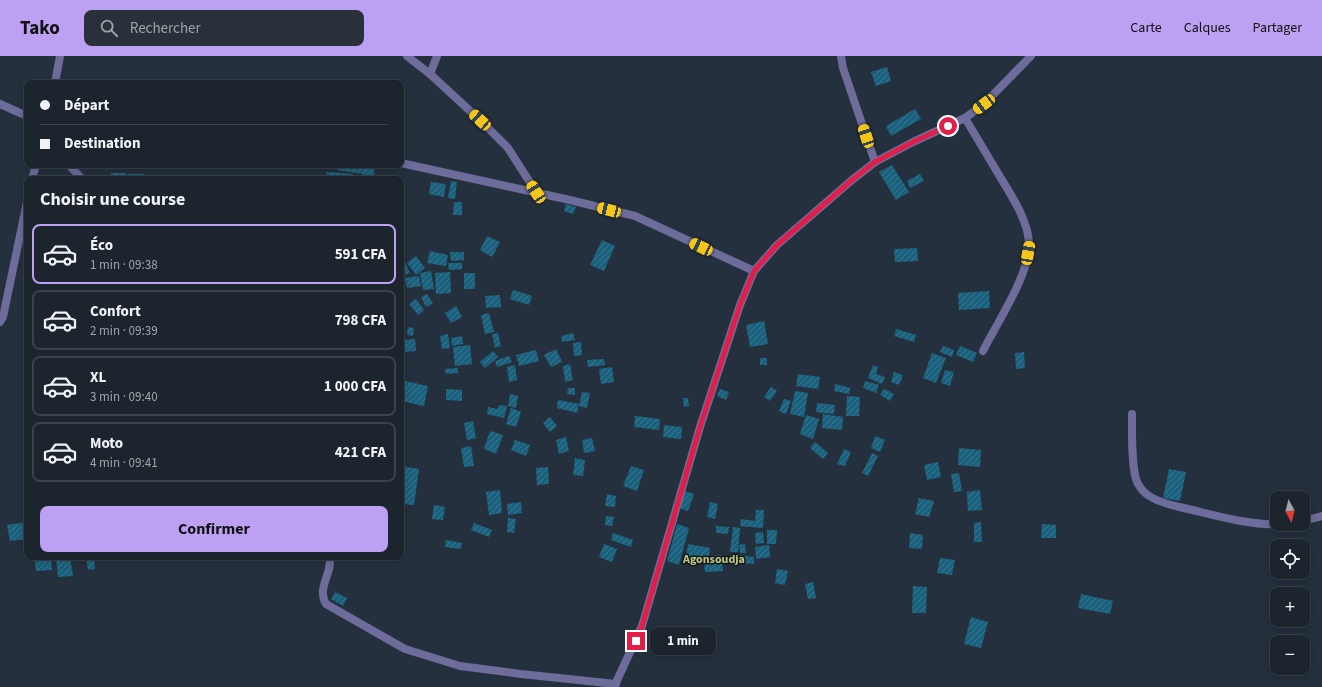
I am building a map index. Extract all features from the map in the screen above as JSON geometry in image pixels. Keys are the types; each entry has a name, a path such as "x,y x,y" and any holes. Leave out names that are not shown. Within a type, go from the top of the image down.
{"street":[{"path":"56,80 60,56"},
{"path":"407,56 430,74 508,148 536,192"},
{"path":"430,74 437,56"},
{"path":"841,56 843,68 875,162"},
{"path":"329,560 330,565 323,593 326,604 405,649 460,666 615,685 642,626 700,427 740,305 754,271 777,245 875,162 913,142 965,118 984,104 1031,56"},
{"path":"0,104 24,115"},
{"path":"965,118 1015,202 1026,228 1029,245 1020,281 983,351"},
{"path":"404,164 536,192 635,216 754,271"},
{"path":"73,168 79,176"},
{"path":"1,319 24,216"},
{"path":"1132,414 1134,466 1137,482 1144,492 1167,504 1217,516 1270,525"},
{"path":"1310,519 1322,516"}],"building":[{"path":"887,67 891,81 876,86 871,72"},
{"path":"915,109 921,119 891,136 886,126"},
{"path":"892,165 909,192 896,200 879,172"},
{"path":"337,168 375,168 374,175 372,176 363,176 363,174 337,170"},
{"path":"327,172 353,174 353,176 326,176"},
{"path":"111,173 126,173 126,176 111,176"},
{"path":"128,174 144,174 144,176 128,176"},
{"path":"920,174 924,181 910,188 907,181"},
{"path":"451,181 457,182 455,199 448,198"},
{"path":"431,182 446,184 444,197 429,194"},
{"path":"454,202 462,202 462,215 453,215"},
{"path":"566,204 576,207 573,214 564,211"},
{"path":"487,236 500,242 492,257 480,250"},
{"path":"602,240 615,246 604,271 590,265"},
{"path":"917,248 918,261 895,262 894,249"},
{"path":"430,251 448,255 446,266 427,263"},
{"path":"450,252 464,252 464,260 451,261"},
{"path":"416,256 425,268 416,275 407,263"},
{"path":"404,262 410,273 404,275"},
{"path":"448,263 462,263 462,269 449,270"},
{"path":"431,271 434,289 423,290 420,273"},
{"path":"450,272 451,293 436,294 435,273"},
{"path":"464,273 475,273 475,289 464,289"},
{"path":"419,276 421,286 407,288 405,278"},
{"path":"513,290 532,296 529,305 510,299"},
{"path":"989,291 990,308 959,310 958,293"},
{"path":"427,294 433,303 426,307 421,297"},
{"path":"500,295 501,307 486,308 485,296"},
{"path":"416,299 424,310 418,315 409,304"},
{"path":"456,306 462,317 451,323 445,313"},
{"path":"489,313 494,332 485,334 481,315"},
{"path":"764,321 768,344 750,347 746,325"},
{"path":"408,327 414,328 413,336 407,335"},
{"path":"896,329 916,335 914,342 894,336"},
{"path":"498,333 501,346 495,348 492,334"},
{"path":"573,333 575,340 562,342 561,336"},
{"path":"448,334 450,348 442,349 440,336"},
{"path":"462,336 463,344 452,346 451,338"},
{"path":"415,339 416,351 404,352 404,340"},
{"path":"581,342 582,355 574,356 573,343"},
{"path":"470,345 472,364 455,366 453,347"},
{"path":"943,346 954,350 952,357 940,352"},
{"path":"960,346 977,353 973,362 956,355"},
{"path":"556,349 562,362 551,367 544,355"},
{"path":"536,350 539,361 519,366 516,355"},
{"path":"493,351 498,357 485,368 480,362"},
{"path":"1024,352 1025,368 1016,369 1015,353"},
{"path":"932,353 946,358 936,383 923,378"},
{"path":"509,356 512,362 497,367 495,361"},
{"path":"760,358 767,358 767,365 760,365"},
{"path":"604,359 605,365 588,367 587,360"},
{"path":"570,364 573,380 565,382 563,366"},
{"path":"515,365 517,380 509,382 507,367"},
{"path":"873,365 878,367 876,374 885,377 882,384 868,378"},
{"path":"612,367 614,382 601,384 599,369"},
{"path":"458,368 458,373 446,374 445,369"},
{"path":"945,370 954,372 950,386 941,383"},
{"path":"894,372 903,375 899,385 891,382"},
{"path":"798,374 820,377 818,389 796,386"},
{"path":"404,381 428,386 424,406 404,402"},
{"path":"865,381 879,385 876,393 863,388"},
{"path":"835,384 850,388 849,394 834,391"},
{"path":"771,387 777,391 770,401 764,397"},
{"path":"568,388 575,388 575,395 567,394"},
{"path":"446,389 462,390 462,401 446,400"},
{"path":"720,389 729,392 726,400 717,396"},
{"path":"884,389 894,394 890,401 880,395"},
{"path":"795,391 808,393 804,417 790,414"},
{"path":"582,392 590,393 587,408 579,406"},
{"path":"510,394 518,396 516,408 508,406"},
{"path":"847,396 860,397 859,416 846,416"},
{"path":"683,398 688,398 689,406 684,407"},
{"path":"784,399 791,401 786,414 779,411"},
{"path":"558,400 579,404 577,413 557,408"},
{"path":"817,403 835,405 834,414 816,412"},
{"path":"499,405 507,406 504,418 487,414 488,407 498,409"},
{"path":"511,408 521,412 516,427 506,424"},
{"path":"823,414 843,417 842,430 822,428"},
{"path":"806,415 819,419 813,439 800,434"},
{"path":"635,416 660,419 659,430 634,427"},
{"path":"550,417 557,426 550,432 543,423"},
{"path":"473,421 476,438 467,440 464,423"},
{"path":"664,425 682,427 681,439 663,437"},
{"path":"490,431 503,435 496,454 484,449"},
{"path":"875,436 885,440 880,452 871,448"},
{"path":"566,437 569,451 559,454 556,440"},
{"path":"592,438 595,451 584,453 582,440"},
{"path":"515,440 530,445 526,456 511,450"},
{"path":"815,442 828,453 823,459 810,448"},
{"path":"471,446 474,466 464,467 461,448"},
{"path":"959,448 981,450 980,467 958,465"},
{"path":"844,449 851,452 845,466 837,464"},
{"path":"872,453 878,456 868,476 862,473"},
{"path":"575,458 585,460 583,476 573,475"},
{"path":"938,462 941,477 927,480 924,465"},
{"path":"404,466 419,469 414,505 404,504"},
{"path":"631,466 644,470 637,491 623,486"},
{"path":"548,467 549,484 537,485 536,468"},
{"path":"1169,469 1186,472 1180,501 1163,498"},
{"path":"959,473 962,491 954,492 951,474"},
{"path":"500,490 502,513 489,515 486,492"},
{"path":"980,490 982,510 968,511 967,492"},
{"path":"685,491 694,494 688,511 679,508"},
{"path":"607,494 616,496 615,507 605,506"},
{"path":"919,498 934,501 929,517 915,514"},
{"path":"521,502 522,513 508,515 507,504"},
{"path":"710,502 718,504 715,519 707,517"},
{"path":"434,505 445,507 443,520 432,519"},
{"path":"756,510 764,510 763,528 740,526 741,519 755,521"},
{"path":"606,516 614,517 612,526 605,525"},
{"path":"508,518 516,519 514,533 507,532"},
{"path":"24,522 24,539 10,541 7,525"},
{"path":"981,522 982,542 974,542 974,523"},
{"path":"474,523 492,530 489,537 471,530"},
{"path":"677,524 689,528 679,565 667,561"},
{"path":"1042,524 1056,525 1056,538 1041,538"},
{"path":"716,526 729,527 728,534 716,533"},
{"path":"733,527 740,528 738,552 730,552"},
{"path":"767,530 777,530 776,544 767,544"},
{"path":"763,532 764,543 756,544 755,533"},
{"path":"613,533 633,540 631,547 611,540"},
{"path":"910,533 923,535 922,549 909,548"},
{"path":"446,540 462,543 461,549 445,547"},
{"path":"604,544 617,549 612,562 599,557"},
{"path":"688,544 710,548 708,562 686,559"},
{"path":"745,544 746,553 740,553 739,545"},
{"path":"769,545 770,557 756,559 755,547"},
{"path":"721,555 723,571 705,572 704,563 711,563 710,556"},
{"path":"738,555 754,557 754,564 738,563"},
{"path":"940,558 955,560 952,575 937,573"},
{"path":"34,560 51,560 52,570 36,571"},
{"path":"56,560 70,560 73,576 58,577"},
{"path":"86,560 94,560 95,569 88,570"},
{"path":"777,569 788,571 785,585 775,583"},
{"path":"813,582 816,598 808,599 805,584"},
{"path":"913,586 927,587 926,613 912,613"},
{"path":"335,592 347,598 343,606 331,599"},
{"path":"1081,594 1113,601 1110,614 1078,608"},
{"path":"971,617 988,622 981,648 964,644"}],"district":[{"name":"Agonsoudja","path":"714,559"}],"route":[{"path":"636,641 642,626 700,427 740,305 754,271 777,245 875,162 948,126"}]}
